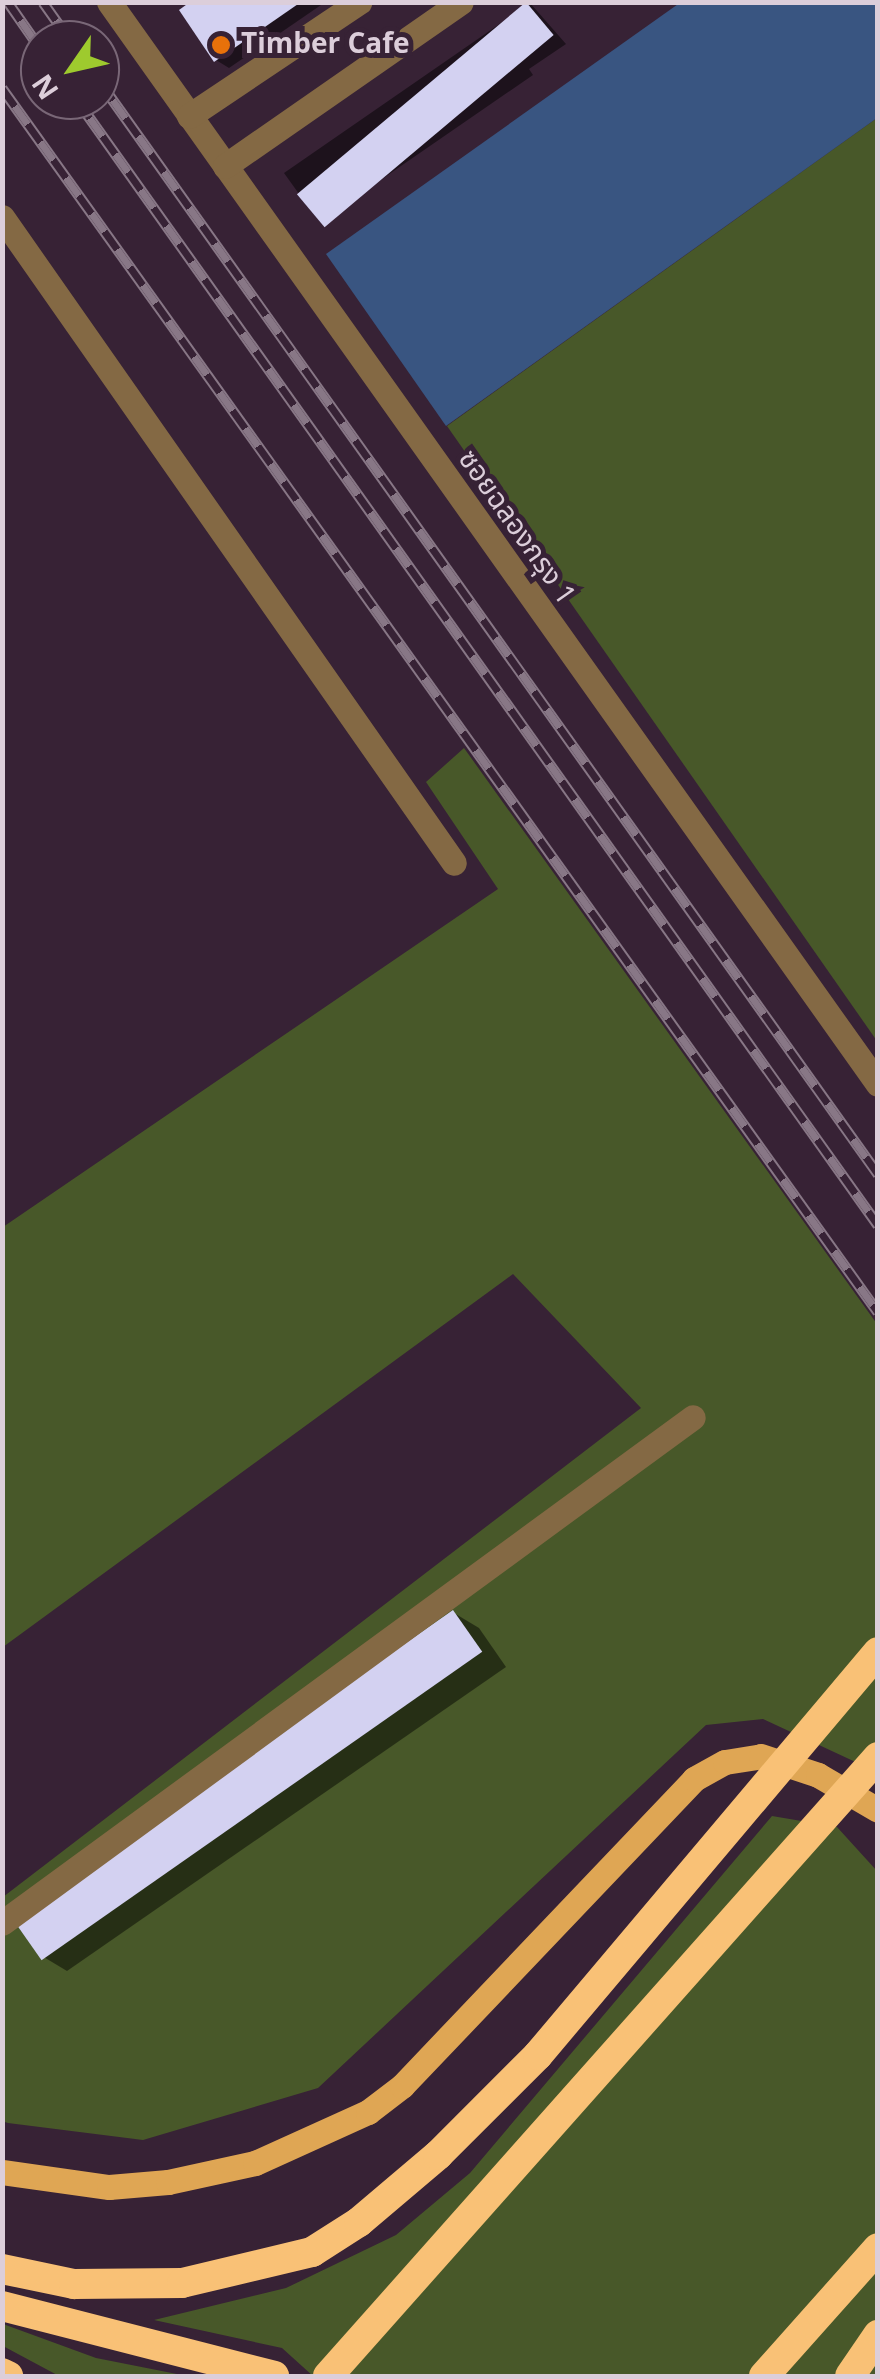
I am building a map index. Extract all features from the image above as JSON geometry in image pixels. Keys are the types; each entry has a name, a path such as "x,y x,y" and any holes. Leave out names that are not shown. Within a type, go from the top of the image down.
{"highway":[{"path":"2,2269 74,2284 182,2283 312,2252 438,2155 538,2055 878,1652"},
{"path":"328,2376 878,1757"},
{"path":"764,2376 878,2248"},
{"path":"2,2306 274,2376"},
{"path":"850,2376 878,2334"}],"main road":[{"path":"2,2172 109,2187 168,2182 255,2163 368,2112 402,2086 694,1779 726,1762 761,1756 818,1775 878,1810"}],"street":[{"path":"189,116 360,2"},
{"path":"225,166 461,2"},
{"name":"ซอยฉลองกรุง 1","path":"122,7 189,116 878,1084"},
{"path":"2,217 454,863"},
{"path":"2,1923 693,1417"}],"green space":[{"path":"877,118 877,1041 447,426"},
{"path":"464,748 877,1324 877,1772 763,1719 706,1725 318,2088 143,2140 2,2121 3,1897 641,1408 513,1274 3,1647 3,1227 498,889 426,782"},
{"path":"772,1816 837,1827 877,1871 877,2376 313,2376 282,2348 154,2320 286,2288 396,2235 470,2173"},
{"path":"3,2324 96,2358 187,2376 59,2376 3,2346"}],"water":[{"path":"681,2 877,3 877,118 446,426 326,254"}],"building":[{"name":"Timber Cafe","path":"190,2 301,2 214,62 179,10"},
{"path":"526,2 554,35 325,227 297,194"},
{"path":"453,1610 482,1652 42,1960 12,1919"}],"railway":[{"path":"8,2 21,20"},
{"path":"43,2 56,20"},
{"path":"2,88 878,1312"},
{"path":"120,110 878,1174"},
{"path":"91,120 878,1225"}],"place":[{"name":"Timber Cafe","path":"221,45"}]}
